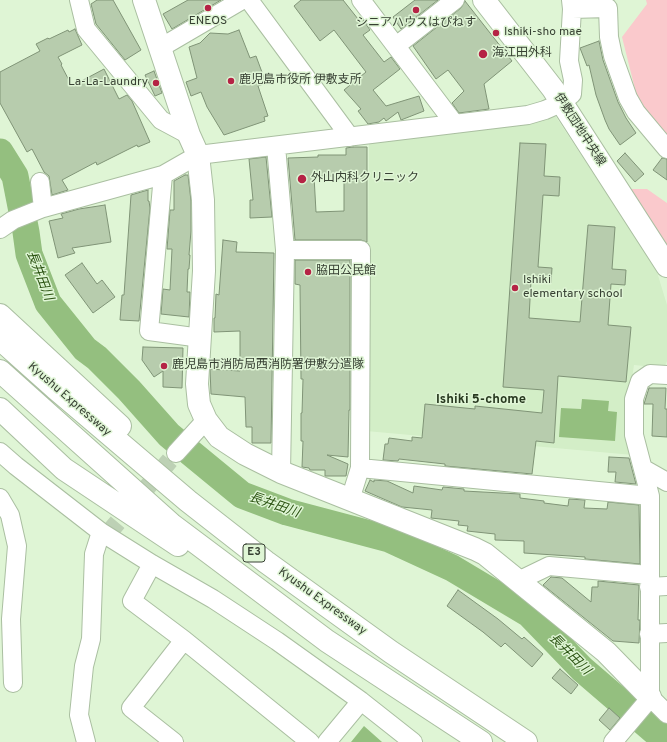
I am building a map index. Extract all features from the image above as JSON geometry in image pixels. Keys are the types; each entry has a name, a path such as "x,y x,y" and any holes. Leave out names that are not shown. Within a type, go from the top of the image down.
{"main road":[{"path":"144,0 189,135 198,155 203,200 204,263 201,338 197,384 202,425 245,454 281,472 485,554 606,652 648,700"},
{"name":"伊敷団地中央線","path":"484,0 537,68 561,102 667,266"},
{"path":"0,315 266,562"},
{"name":"Kyushu Expressway","path":"0,339 139,460 188,501 266,562 392,652 526,742"},
{"name":"Kyushu Expressway","path":"0,371 171,524 327,641 481,742"},
{"path":"0,409 64,469 327,641"}],"street":[{"path":"79,0 86,29 161,120 189,135"},
{"path":"160,48 242,0"},
{"path":"249,0 350,137"},
{"path":"361,0 454,123"},
{"path":"396,46 455,0"},
{"path":"7,224 43,208 163,174 198,155 528,115 545,110 561,102 572,94 574,80 570,61 572,5 608,8 609,36 612,56 628,98 636,112 667,149"},
{"path":"276,146 285,250 281,472"},
{"path":"163,174 149,331 201,338"},
{"path":"40,182 43,208"},
{"path":"285,250 361,250 360,468 350,500"},
{"path":"614,741 648,700 658,633 650,496 634,435 634,399 640,381 650,374 667,375"},
{"path":"177,452 202,425"},
{"path":"0,452 101,532 219,603 277,641 361,701 413,742"},
{"path":"360,468 650,496"},
{"path":"644,469 667,482"},
{"path":"0,498 10,514 16,546 11,619 13,683"},
{"path":"86,742 79,715 84,666 91,638 94,554 101,532"},
{"path":"152,564 132,601 184,640 310,742"},
{"path":"518,581 549,566 655,583"},
{"path":"174,742 131,708 184,640"},
{"path":"648,700 667,714"},
{"path":"328,742 361,701"}],"shaded area":[{"path":"646,0 667,0 667,138 638,101 622,37 647,4"},
{"name":"Ishiki elementary school","path":"556,117 630,229 657,272 667,305 667,361 664,368 634,365 629,399 633,455 366,431 369,142"},
{"path":"631,189 647,189 667,203 667,248 657,235"},
{"path":"582,399 609,401 608,411 617,412 615,441 559,437 561,408 581,409"},
{"path":"364,726 382,742 351,742"}],"building":[{"path":"97,0 113,0 141,50 125,60 96,24 91,4"},
{"path":"188,0 221,0 172,29 163,14"},
{"path":"301,0 343,0 358,19 361,17 370,30 363,35 384,62 391,57 400,69 373,90 386,106 419,96 424,111 401,120 398,112 386,121 384,118 379,122 368,124 358,111 361,109 344,90 366,72 334,30 320,41 294,6"},
{"name":"シニアハウスはぴねす","path":"415,0 438,0 401,29 393,17"},
{"path":"465,1 512,61 484,84 489,109 459,113 452,103 464,91 448,70 436,79 413,46 461,8"},
{"path":"75,29 82,45 58,57 72,86 104,69 119,99 127,95 132,101 150,142 138,147 137,145 97,165 96,162 62,180 68,190 52,195 49,176 44,172 32,149 27,152 0,103 0,72 40,51 36,44 68,30 69,32"},
{"name":"鹿児島市役所 伊敷支所","path":"239,30 250,58 256,56 266,83 258,86 268,116 264,117 265,121 224,135 207,107 201,92 191,96 186,82 197,78 189,47 200,43 210,33 228,34"},
{"path":"599,41 603,60 618,102 636,133 620,145 609,129 605,120 596,95 589,65 587,66 580,48"},
{"name":"La-La-Laundry","path":"154,71 162,93 155,96 145,75"},
{"path":"520,143 546,144 544,176 560,177 559,196 543,195 538,267 552,268 551,283 531,281 529,318 580,322 588,225 615,227 612,269 626,270 625,285 611,284 608,325 631,327 626,382 558,376 554,443 536,441 532,474 445,466 445,464 399,459 398,461 383,460 385,444 388,444 389,438 412,441 412,437 422,438 425,404 475,409 475,406 542,413 544,390 503,387"},
{"path":"367,147 367,242 361,240 295,240 288,158 318,157 318,155 346,155 346,148","holes":["314,176 344,176 344,211 316,212"]},
{"path":"625,153 644,174 635,182 617,161"},
{"path":"266,157 272,217 250,218 250,200 253,200 249,159"},
{"path":"662,158 667,159 667,180 653,170"},
{"path":"188,175 191,201 190,255 187,292 190,292 189,317 161,314 163,289 170,290 172,249 167,249 170,210 174,210 174,181"},
{"path":"148,190 148,201 150,208 139,321 120,320 122,295 124,295 131,195"},
{"path":"105,205 111,242 72,248 75,253 58,258 49,221 63,218 61,214 79,209"},
{"path":"223,240 237,242 236,252 274,253 271,443 252,443 252,427 246,427 245,397 211,394 210,369 240,371 240,331 214,332 216,294 219,295"},
{"path":"295,260 350,260 350,410 348,457 327,455 348,464 346,476 325,476 325,470 310,470 309,468 302,467 303,441 301,441 301,413 303,379 301,379 300,285 295,284"},
{"path":"82,263 97,284 102,280 115,297 93,313 65,275"},
{"name":"鹿児島市消防局西消防署伊敷分遣隊","path":"143,347 183,348 182,388 163,387 163,371 154,377 142,360"},
{"path":"649,388 666,388 665,409 667,409 667,437 652,436 653,404 644,404"},
{"path":"609,457 629,458 636,484 615,482 616,472 608,472"},
{"path":"370,480 374,482 374,480 387,481 413,493 414,486 442,490 443,487 464,489 464,491 520,494 520,498 568,506 569,499 585,500 584,508 607,509 608,502 639,505 640,564 585,559 585,557 524,553 524,541 495,540 495,534 467,531 468,526 458,525 459,521 431,518 432,510 402,507 365,491"},
{"path":"551,577 562,578 591,602 592,587 598,587 598,581 639,585 639,643 613,641 543,585"},
{"path":"458,590 498,619 522,639 524,637 543,654 532,667 505,643 501,647 447,606"},
{"path":"560,669 578,685 571,694 552,678"},
{"path":"609,708 620,718 610,730 599,720"}],"waterway":[{"name":"長井田川","path":"0,152 15,176 29,254 48,303 85,349 97,358 129,390 169,435 242,495 287,512 389,539 452,568 529,614 582,669 667,742"}],"tunnel":[{"path":"106,536 176,453"}],"place":[{"name":"ENEOS","path":"208,8"},
{"name":"シニアハウスはぴねす","path":"416,10"},
{"name":"Ishiki-sho mae","path":"496,33"},
{"name":"海江田外科","path":"483,54"},
{"name":"鹿児島市役所 伊敷支所","path":"231,81"},
{"name":"La-La-Laundry","path":"156,83"},
{"name":"外山内科クリニック","path":"302,179"},
{"name":"脇田公民館","path":"308,272"},
{"name":"Ishiki elementary school","path":"515,288"},
{"name":"鹿児島市消防局西消防署伊敷分遣隊","path":"164,366"}],"district":[{"name":"Ishiki 5-chome","path":"481,400"}]}
